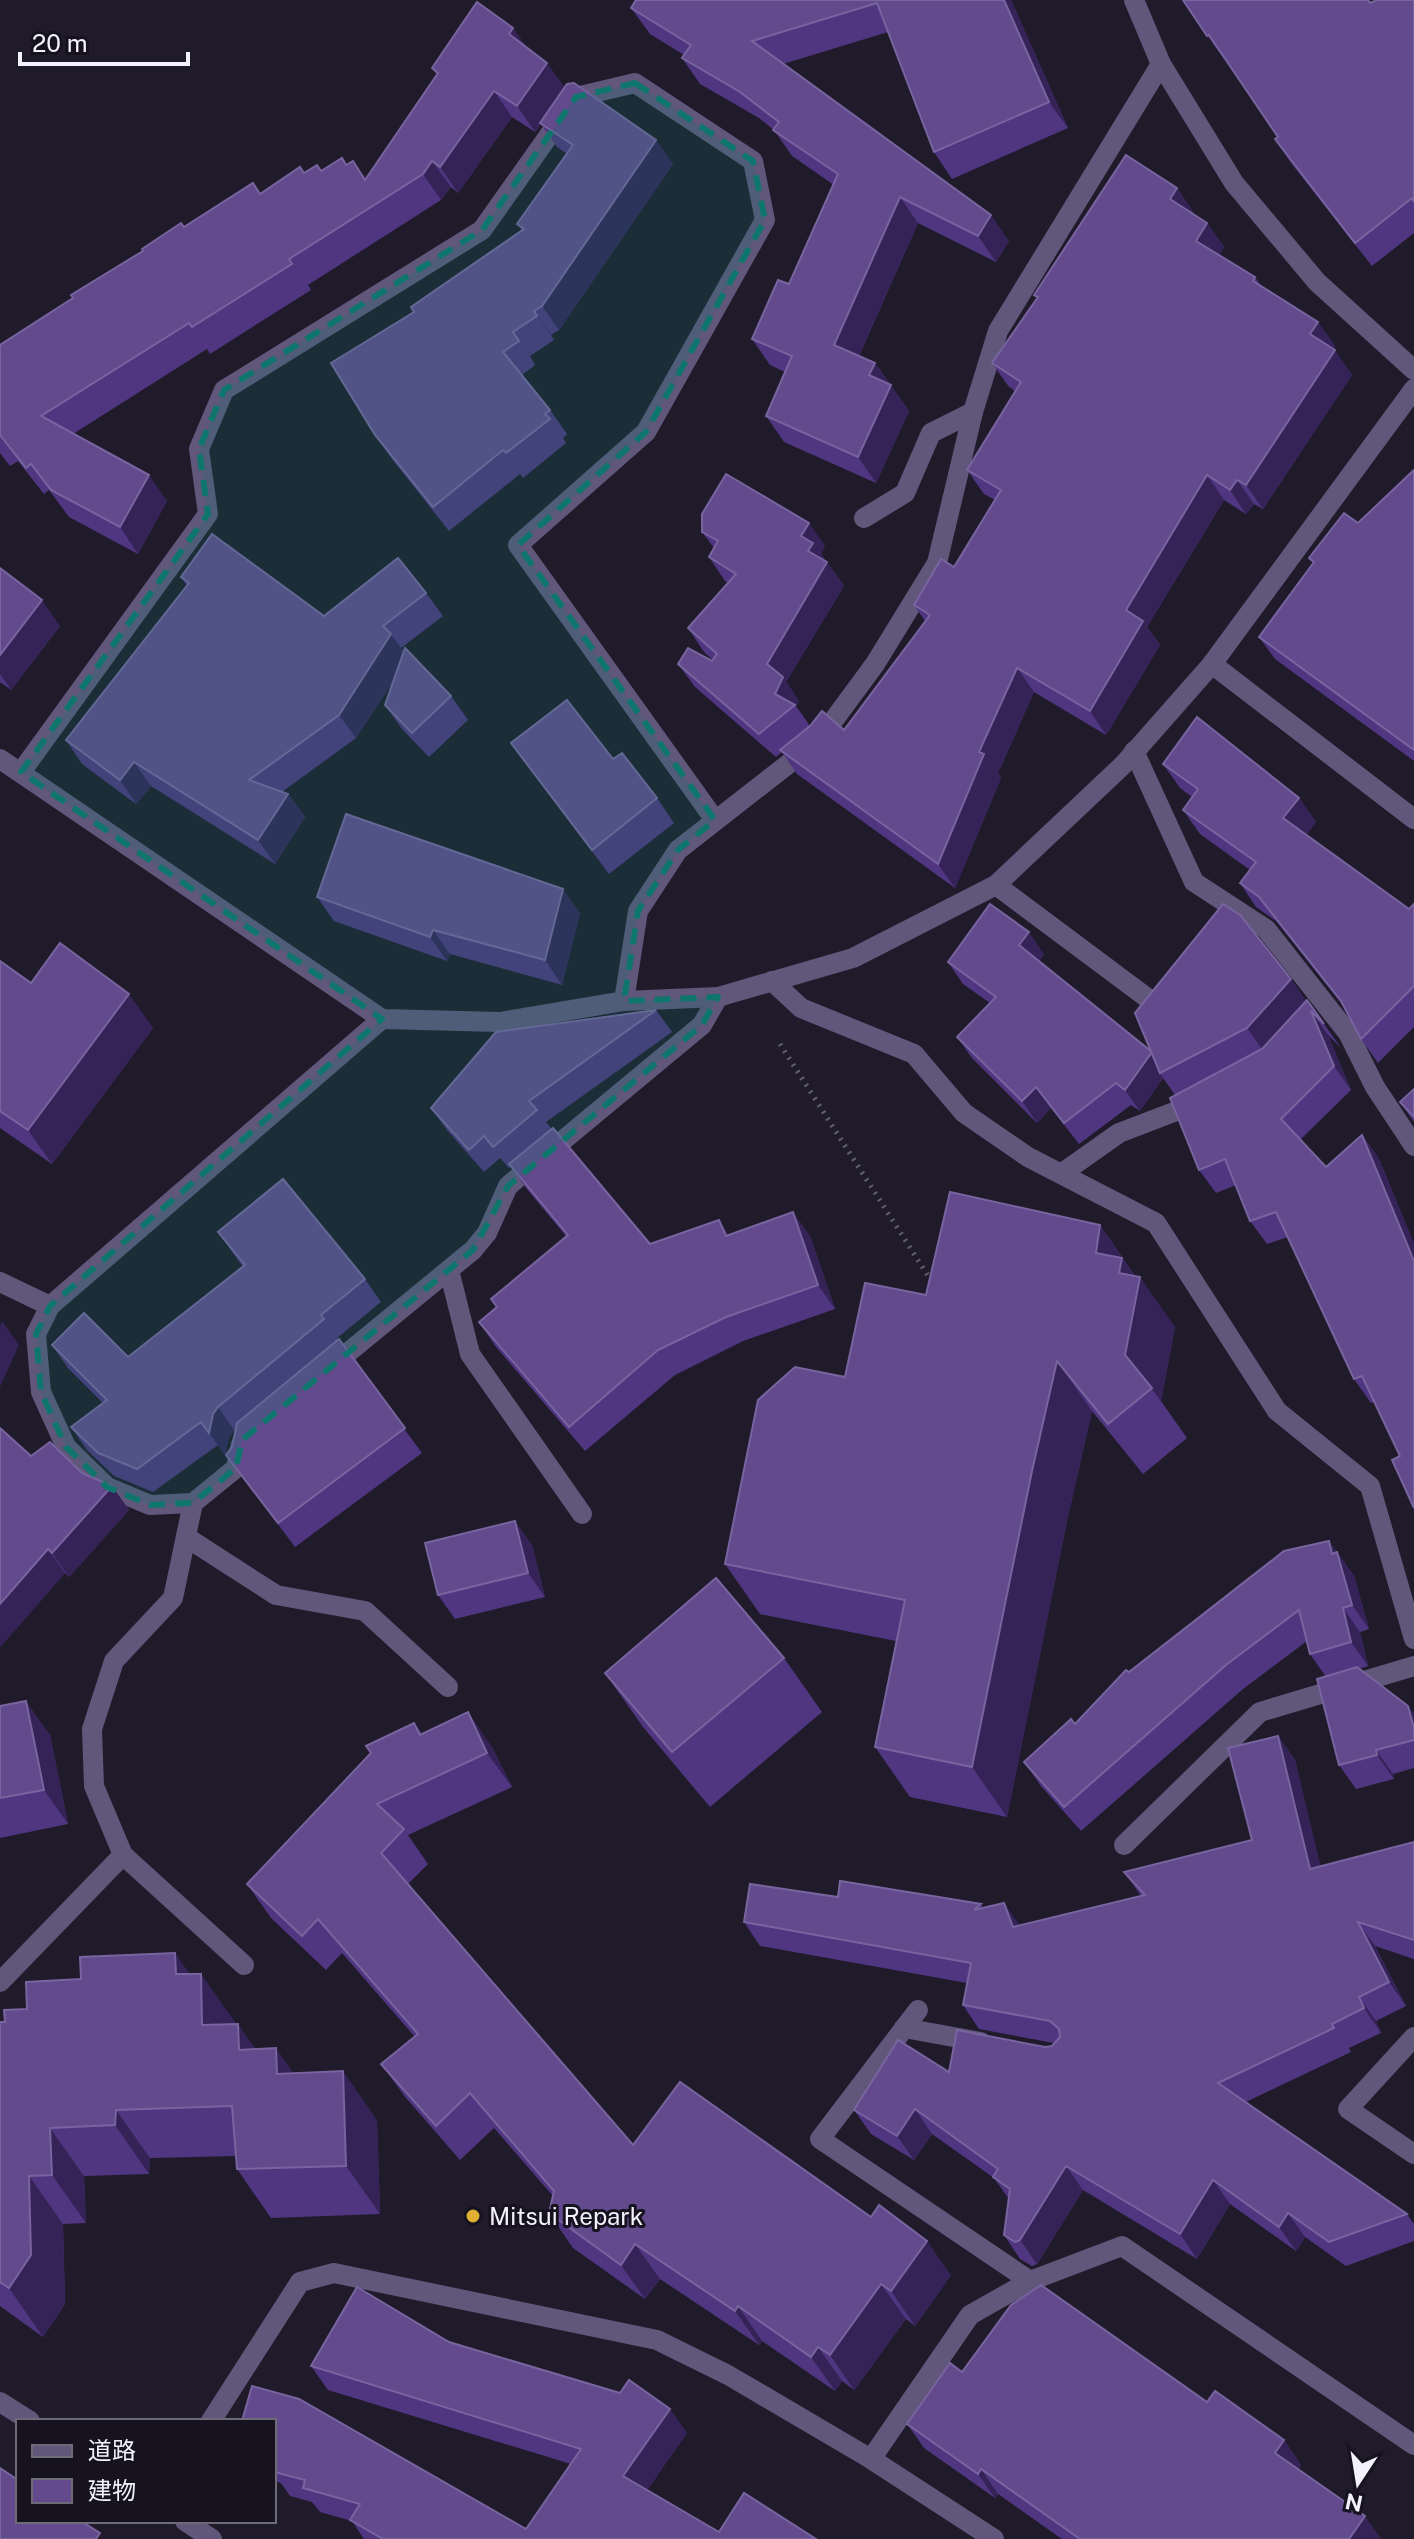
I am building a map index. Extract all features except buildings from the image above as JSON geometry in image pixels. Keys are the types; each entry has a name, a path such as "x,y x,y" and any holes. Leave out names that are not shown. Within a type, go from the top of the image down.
{"street":[{"path":"1134,0 1161,64 1234,183 1317,282 1414,370"},
{"path":"624,1001 638,911 678,850 819,740 875,664 937,563 973,412 998,331 1161,64"},
{"path":"21,772 208,514 199,449 224,390 482,230 576,97 635,83 753,161 765,220 646,432 518,545 715,820"},
{"path":"0,759 382,1019 500,1022 624,1001 718,997 853,958 996,885 1123,765 1212,664 1414,389"},
{"path":"864,518 905,493 931,433 973,412"},
{"path":"1212,664 1414,819"},
{"path":"1134,751 1194,882 1266,929 1319,1010 1348,1033 1375,1087 1414,1146"},
{"path":"996,885 1158,1006"},
{"path":"772,981 801,1008 914,1054 964,1113 1028,1157 1156,1223 1277,1411 1370,1486 1414,1639"},
{"path":"315,1380 473,1250 487,1233 508,1186 702,1025 718,997"},
{"path":"254,1430 242,1440 236,1468 193,1503 150,1505 107,1487 66,1447 41,1392 36,1334 50,1306 382,1019"},
{"path":"1061,1174 1119,1133 1194,1105 1220,1091"},
{"path":"449,1270 470,1354 582,1514"},
{"path":"0,1282 50,1306"},
{"path":"193,1503 173,1598 114,1661 92,1729 94,1786 123,1855 244,1965"},
{"path":"186,1537 276,1595 365,1611 448,1687"},
{"path":"1124,1845 1260,1712 1414,1666"},
{"path":"0,1982 123,1855"},
{"path":"918,2010 820,2139 1030,2281"},
{"path":"904,2028 1006,2047"},
{"path":"1414,2037 1348,2109 1414,2154"},
{"path":"871,2459 970,2315 1030,2281 1122,2246 1414,2445"},
{"path":"212,2419 300,2282 334,2273 657,2340 728,2375 871,2459 994,2539"},
{"path":"0,2402 27,2419"},
{"path":"188,2523 212,2539"}],"path":[{"path":"745,989 938,1290"}],"highlighted area":[{"path":"635,83 753,161 765,220 646,432 518,545 715,820 678,850 638,911 624,1001 718,997 702,1025 508,1186 473,1250 242,1440 236,1468 193,1503 150,1505 107,1487 66,1447 41,1392 36,1334 50,1306 382,1019 21,772 208,514 199,449 224,390 482,230 576,97"}],"place":[{"name":"Mitsui Repark","path":"473,2216"}]}
